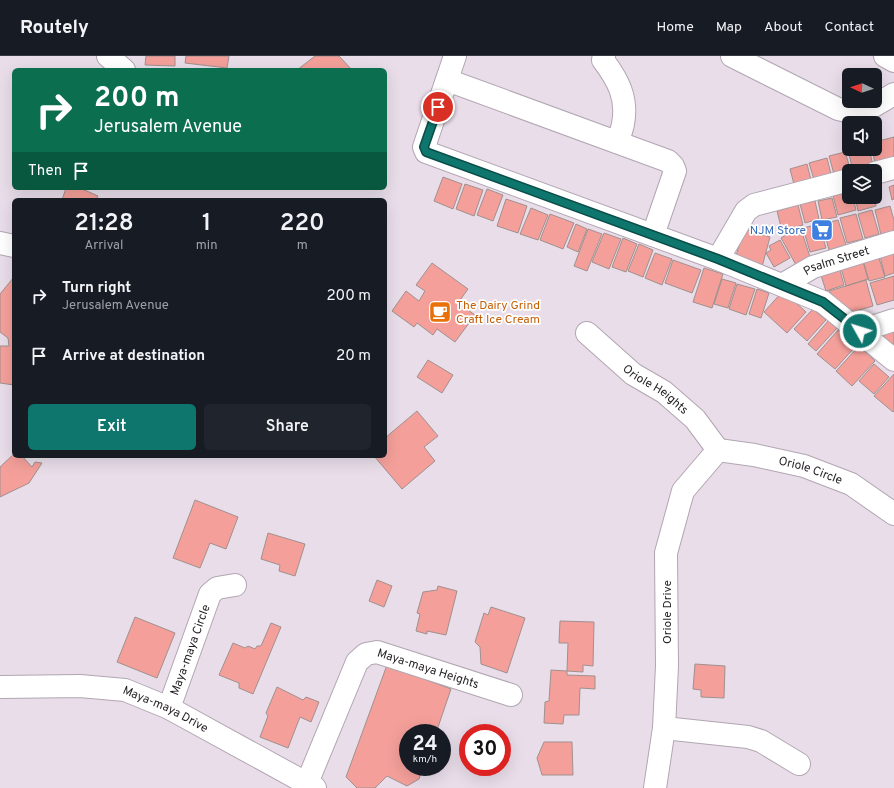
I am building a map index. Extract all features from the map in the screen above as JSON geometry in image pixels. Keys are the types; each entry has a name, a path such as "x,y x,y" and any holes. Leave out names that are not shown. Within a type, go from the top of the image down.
{"street":[{"path":"108,56 122,68"},
{"path":"456,56 424,147 426,152 718,259 823,302 894,360"},
{"path":"732,56 838,109 860,114 894,94"},
{"path":"885,56 894,61"},
{"path":"600,57 618,81 622,98 623,124 616,142"},
{"path":"447,80 668,161 673,166 675,171 653,235"},
{"path":"882,171 894,168"},
{"path":"718,259 746,211 754,205 842,182"},
{"name":"Psalm Street","path":"782,285 813,268 894,242"},
{"path":"0,243 12,246"},
{"path":"860,331 894,320"},
{"name":"Oriole Heights","path":"587,333 633,374 664,392 695,419 718,450"},
{"name":"Oriole Circle","path":"718,450 754,455 804,466 851,484 894,514"},
{"name":"Oriole Drive","path":"655,788 664,728 667,666 666,553 683,491 718,450"},
{"name":"Maya-maya Circle","path":"169,708 210,594 218,588 235,584"},
{"name":"Maya-maya Heights","path":"311,785 357,662 366,654 377,652 511,695"},
{"name":"Maya-maya Drive","path":"0,687 80,686 125,690 169,708 311,785"},
{"path":"664,728 748,737 761,741 799,764"}],"building":[{"path":"146,56 175,56 175,66 145,65"},
{"path":"186,56 229,56 227,68 185,63"},
{"path":"315,56 339,56 350,68 300,68"},
{"path":"894,137 894,164 882,167 882,164 875,164 873,156 882,156 882,140"},
{"path":"842,153 842,156 846,156 849,164 842,164 842,175 835,178 829,156"},
{"path":"849,156 871,156 873,164 851,164"},
{"path":"827,158 832,178 815,183 809,163"},
{"path":"807,164 812,184 795,188 790,169"},
{"path":"443,177 462,184 453,209 434,201"},
{"path":"465,184 483,190 474,216 456,209"},
{"path":"894,185 894,199 892,200 889,187"},
{"path":"487,189 503,195 493,221 477,215"},
{"path":"65,190 84,190 98,196 97,198 63,198"},
{"path":"842,194 842,204 855,204 856,210 838,215 833,196"},
{"path":"832,198 837,217 822,220 818,201"},
{"path":"506,199 527,206 518,233 497,226"},
{"path":"815,201 819,219 805,223 800,204"},
{"path":"856,204 876,204 876,206 858,211"},
{"path":"798,205 803,225 782,231 777,211"},
{"path":"890,206 894,220 894,235 882,239 875,210"},
{"path":"531,208 548,215 538,240 520,234"},
{"path":"872,210 879,234 865,238 858,214"},
{"path":"550,214 574,223 563,249 540,240"},
{"path":"856,214 863,239 847,243 840,218"},
{"path":"838,220 846,245 829,250 822,224"},
{"path":"576,224 587,229 578,252 567,247"},
{"path":"819,224 826,248 810,252 803,228"},
{"path":"588,229 602,234 587,271 574,266"},
{"path":"744,229 770,237 762,267 735,259"},
{"path":"801,229 810,257 796,265 781,238 795,230"},
{"path":"604,233 621,239 609,269 592,262"},
{"path":"623,238 637,244 626,272 612,267"},
{"path":"780,240 790,258 774,267 766,253 771,250 769,246"},
{"path":"639,244 653,250 643,277 628,271"},
{"path":"894,249 894,273 885,276 879,252"},
{"path":"877,252 885,277 869,281 862,257"},
{"path":"655,253 672,259 662,285 645,278"},
{"path":"862,258 868,279 846,286 840,264"},
{"path":"673,260 701,270 692,293 665,283"},
{"path":"432,263 468,289 458,303 475,315 455,342 437,329 433,335 417,323 414,327 392,311 406,291 419,301 425,291 416,285"},
{"path":"838,263 844,285 826,291 819,269"},
{"path":"704,268 723,274 712,308 693,302"},
{"path":"894,276 894,300 877,305 870,283"},
{"path":"12,279 12,385 0,383 0,346 9,346 8,338 0,332 0,294"},
{"path":"722,279 736,283 728,308 714,304"},
{"path":"866,280 873,306 853,312 848,311 829,291"},
{"path":"737,284 755,289 746,315 729,309"},
{"path":"757,289 769,293 761,318 749,314"},
{"path":"783,291 806,312 787,333 764,312"},
{"path":"813,309 826,320 807,341 794,329"},
{"path":"830,319 838,327 816,351 808,344"},
{"path":"894,323 894,344 886,346 880,328"},
{"path":"838,330 856,346 835,369 817,354"},
{"path":"859,346 875,361 852,386 836,371"},
{"path":"428,360 453,375 442,393 417,377"},
{"path":"874,364 889,377 874,394 859,381"},
{"path":"894,374 894,411 893,412 874,396"},
{"path":"417,411 438,436 424,447 435,461 402,489 376,458 387,458 387,436"},
{"path":"12,456 12,458 24,458 32,467 35,462 42,463 29,483 0,497 0,467"},
{"path":"195,500 238,517 226,549 210,543 200,568 173,558"},
{"path":"268,533 305,544 295,576 279,571 280,565 261,559"},
{"path":"377,580 392,586 384,607 369,601"},
{"path":"438,586 457,591 446,635 427,631 427,634 416,631 420,614 417,613 423,592 437,590"},
{"path":"491,607 525,618 507,673 481,664 480,647 475,642 484,613 488,615"},
{"path":"135,617 175,633 157,678 117,662"},
{"path":"560,621 594,622 593,666 583,665 583,672 567,671 568,643 559,643"},
{"path":"271,623 281,627 253,694 239,688 239,683 219,675 233,643 245,648 248,646 255,649 257,646 261,646"},
{"path":"695,664 725,666 724,698 701,697 701,690 693,689"},
{"path":"387,665 451,689 439,724 399,724 399,776 420,776 419,779 407,786 387,776 375,788 357,788 346,777"},
{"path":"551,670 567,671 567,675 595,676 595,689 580,688 579,715 564,715 563,724 544,723 545,702 549,701"},
{"path":"277,687 303,700 306,697 319,702 311,722 300,717 288,748 260,737 268,716 266,713"},
{"path":"544,742 572,742 573,775 542,775 537,758"}],"place":[{"name":"NJM Store","path":"822,230"},
{"name":"The Dairy Grind Craft Ice Cream","path":"440,312"}],"route":[{"path":"438,107 424,147 426,152 718,259 823,302 860,331"}]}
